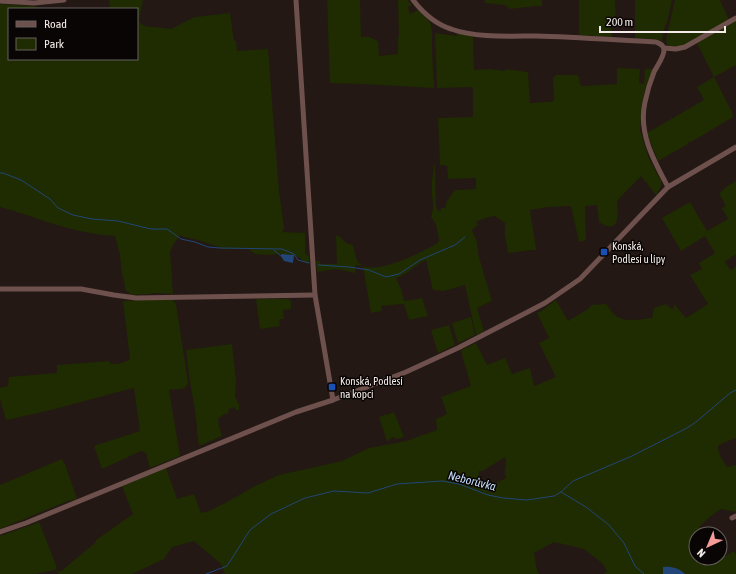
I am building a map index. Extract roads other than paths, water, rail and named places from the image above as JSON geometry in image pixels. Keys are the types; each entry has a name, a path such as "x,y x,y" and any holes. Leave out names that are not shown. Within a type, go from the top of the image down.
{"street":[{"path":"0,1 45,3 64,0"},
{"path":"296,0 315,295 334,400"},
{"path":"413,0 422,11 435,22 452,30 470,34 578,37 656,42 662,44 664,54 655,70 647,92 644,104 643,123 646,142 668,187"},
{"path":"664,48 676,49 685,47 736,18"},
{"path":"0,532 26,523 290,414 334,400 406,372 518,318 545,303 580,279 668,187 736,147"},
{"path":"0,289 81,289 136,298 315,295"}],"water":[{"path":"281,254 294,255 293,263 284,261"},
{"path":"663,567 675,568 685,574 663,574"}],"waterway":[{"path":"0,173 21,180 50,199 58,208 73,215 92,219 118,221 151,229 167,229 181,239 208,247 282,249 294,254 298,260 309,263"},
{"path":"318,265 369,270 386,277 399,274 420,260 455,245 465,237"},
{"path":"274,250 282,257"},
{"name":"Neborůvka","path":"206,574 227,566 250,530 271,514 305,498 334,491 368,493 397,484 442,481 459,484 488,495 503,498 527,500 554,496 573,481 632,456 687,428 730,393 736,390"},
{"path":"561,492 586,507 609,525 624,543 635,566 644,574"}],"place":[{"name":"Konská, Podlesí u lípy","path":"604,252"},
{"name":"Konská, Podlesí na kopci","path":"332,387"}]}
